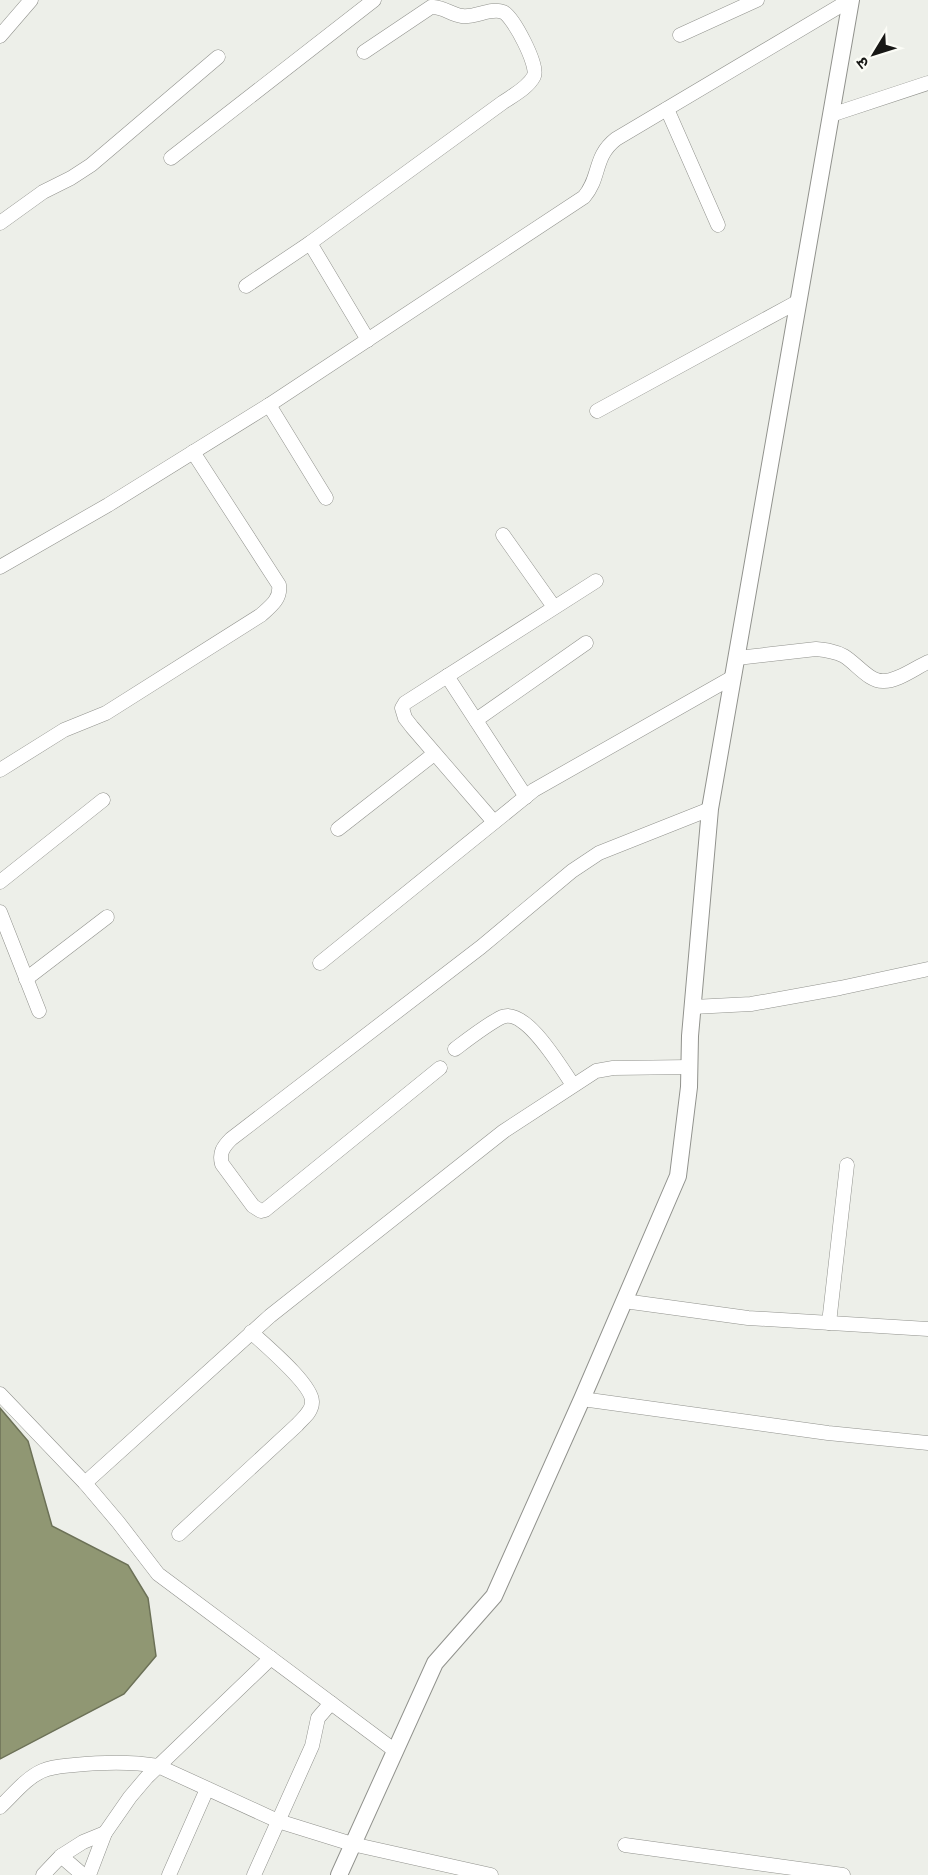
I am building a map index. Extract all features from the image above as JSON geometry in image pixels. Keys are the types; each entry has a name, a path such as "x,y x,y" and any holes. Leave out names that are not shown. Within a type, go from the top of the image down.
{"street":[{"path":"0,36 31,0"},
{"path":"171,158 374,0"},
{"path":"680,35 757,0"},
{"path":"0,567 108,505 269,405 584,197 592,186 601,155 616,139 851,0"},
{"path":"339,1875 435,1663 494,1596 678,1176 689,1087 693,1007 710,809 851,0"},
{"path":"246,286 310,243 502,104 527,84 535,70 534,62 513,22 499,10 470,17 457,15 437,6 431,7 364,52"},
{"path":"0,223 43,192 91,165 218,57"},
{"path":"831,115 928,83"},
{"path":"667,109 718,225"},
{"path":"310,243 368,340"},
{"path":"597,411 799,301"},
{"path":"269,405 326,498"},
{"path":"0,770 64,730 106,713 261,615 277,600 280,593 279,585 193,453"},
{"path":"503,535 554,607"},
{"path":"494,822 405,718 402,708 405,703 596,580"},
{"path":"476,720 586,643"},
{"path":"737,658 816,649 829,650 853,662 875,680 885,681 926,667"},
{"path":"447,676 526,797"},
{"path":"320,963 534,790 733,677"},
{"path":"338,829 434,753"},
{"path":"0,882 103,800"},
{"path":"440,1068 266,1210 261,1211 253,1206 222,1164 221,1151 231,1139 482,947 572,871 599,853 710,809"},
{"path":"0,912 39,1011"},
{"path":"26,979 107,917"},
{"path":"693,1007 751,1004 928,969"},
{"path":"455,1049 502,1017 513,1015 534,1032 573,1086"},
{"path":"85,1484 251,1332 504,1131 596,1071 612,1068 690,1067"},
{"path":"830,1323 847,1165"},
{"path":"624,1301 748,1318 928,1329"},
{"path":"178,1534 309,1412 312,1403 311,1395 304,1383 251,1332"},
{"path":"0,1394 85,1484 158,1574 394,1750"},
{"path":"582,1399 828,1433 928,1443"},
{"path":"89,1875 105,1833 130,1797 158,1766 271,1658"},
{"path":"254,1875 312,1746 318,1718 331,1703"},
{"path":"0,1807 28,1780 41,1771 55,1767 108,1761 137,1763 158,1766 278,1821 352,1844 491,1875"},
{"path":"169,1875 207,1789"},
{"path":"44,1875 61,1856 83,1842 105,1833"},
{"path":"625,1845 792,1872 843,1875"},
{"path":"61,1856 83,1875"}],"shaded area":[{"path":"0,1408 28,1441 52,1526 128,1565 148,1598 156,1656 124,1694 0,1759"}]}
